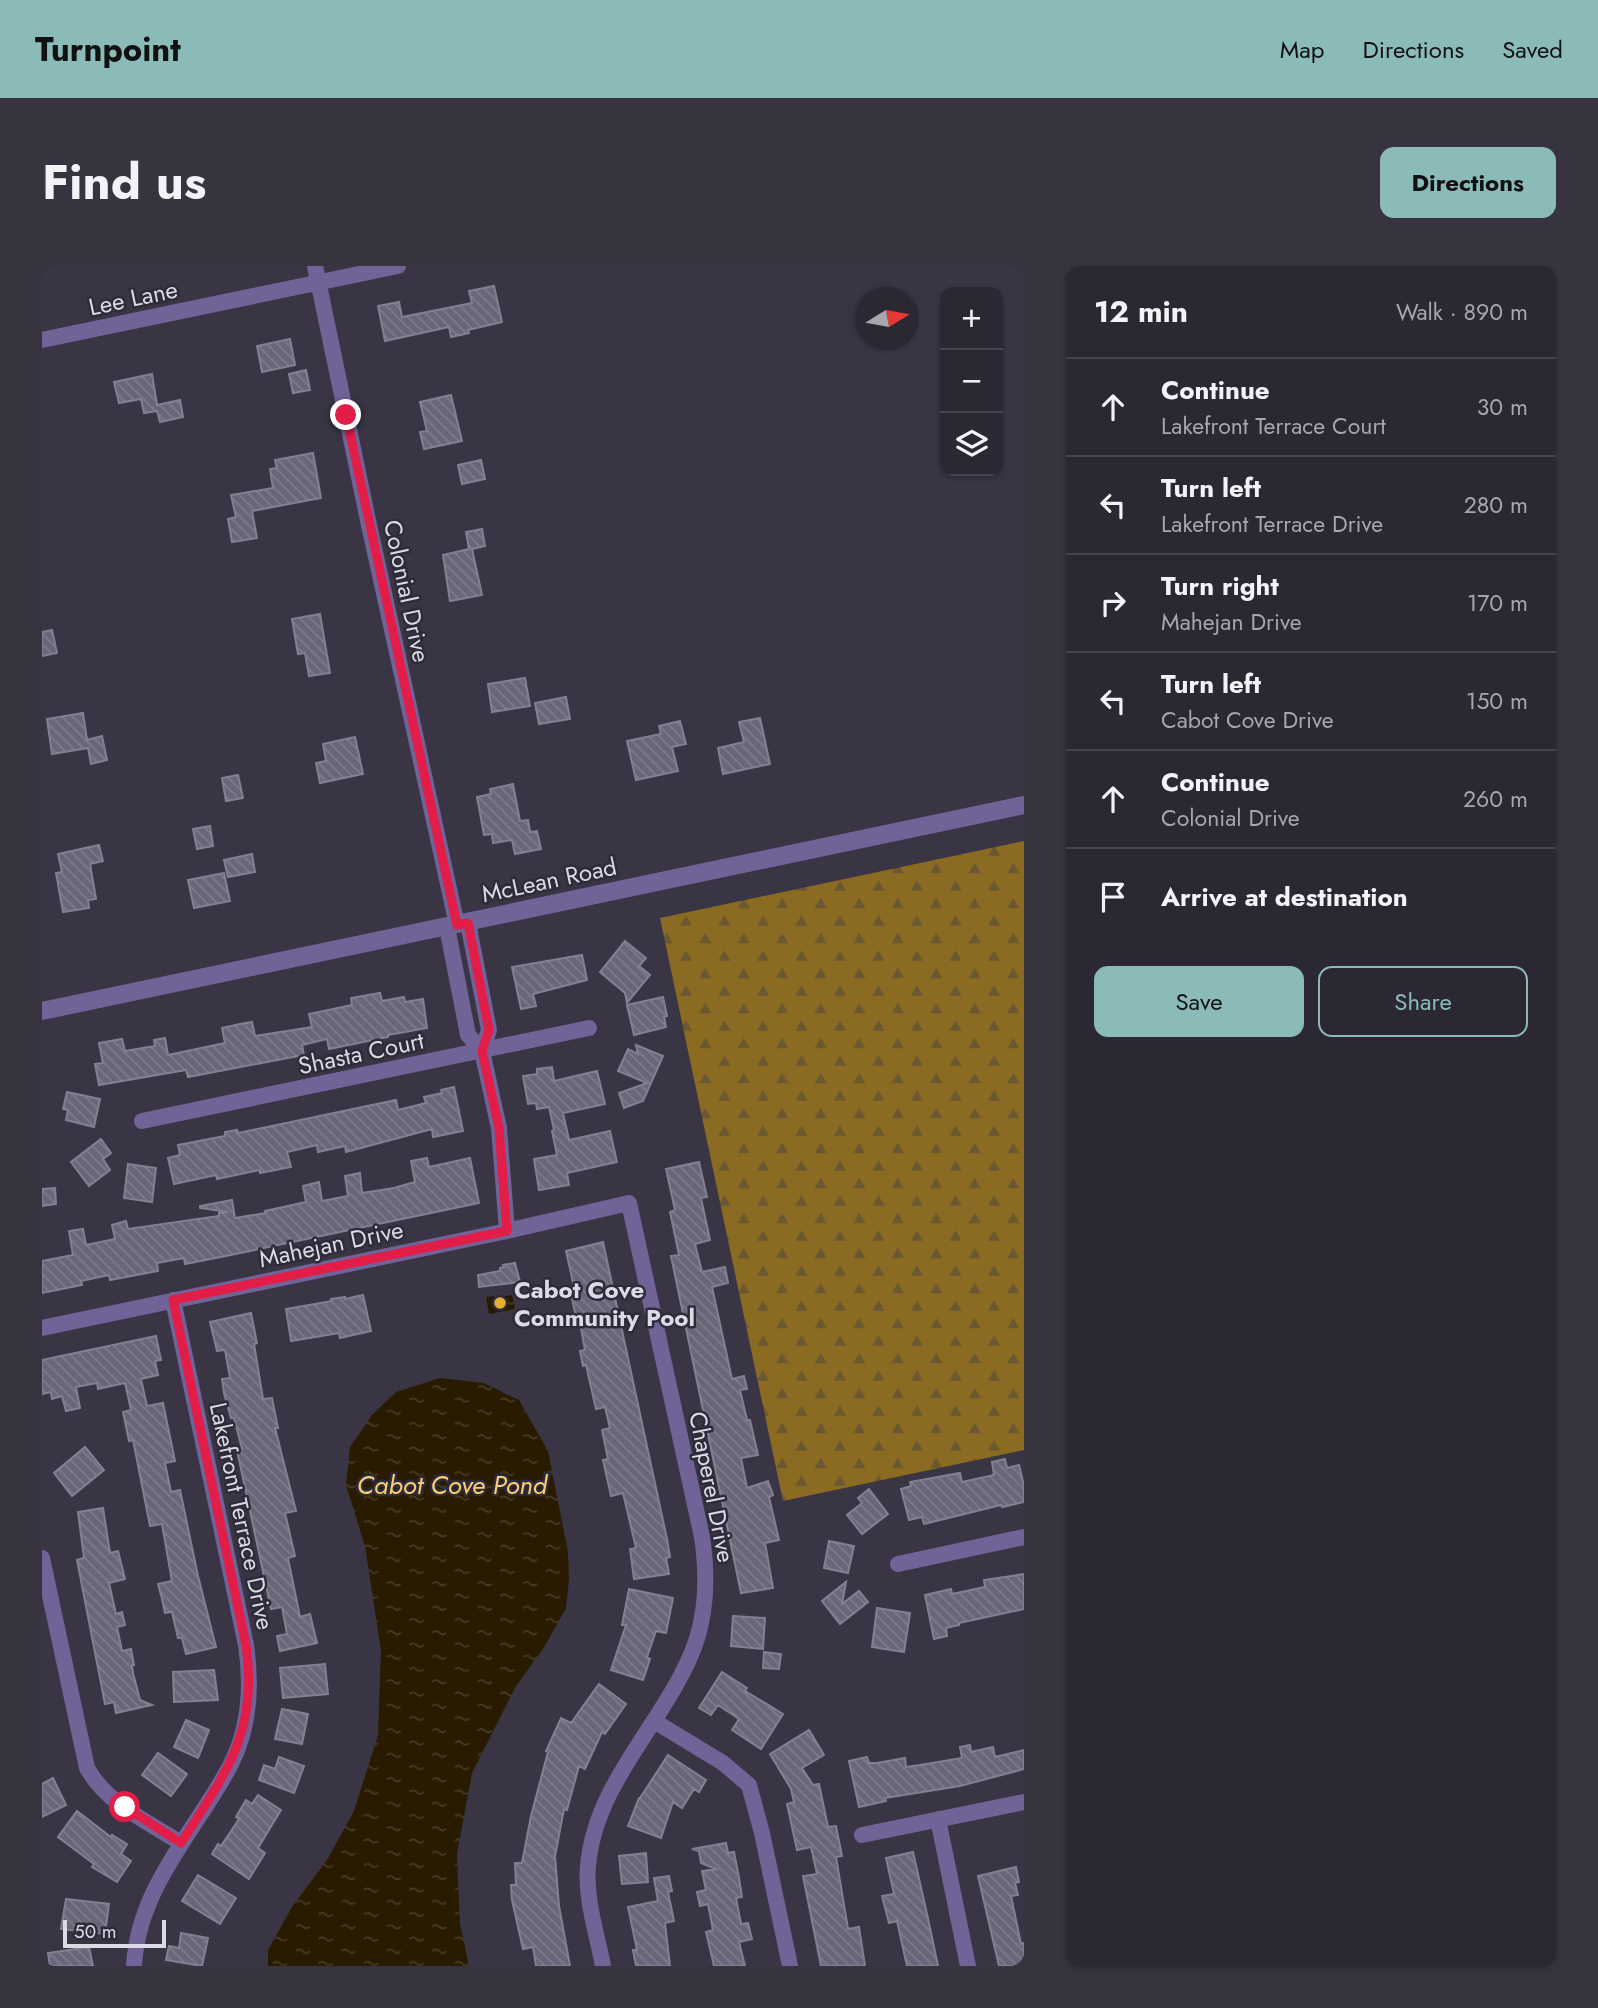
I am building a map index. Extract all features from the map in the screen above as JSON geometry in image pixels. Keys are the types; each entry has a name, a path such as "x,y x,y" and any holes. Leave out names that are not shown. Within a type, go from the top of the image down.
{"street":[{"name":"Colonial Drive","path":"315,266 366,514 457,925 468,1035 482,1051 499,1128 507,1231"},
{"name":"Lee Lane","path":"42,340 398,266"},
{"name":"McLean Road","path":"42,1011 1024,805"},
{"name":"Shasta Court","path":"142,1121 589,1028"},
{"name":"Mahejan Drive","path":"42,1328 629,1203"},
{"name":"Chaperel Drive","path":"603,1966 591,1907 588,1866 597,1829 606,1802 621,1772 692,1655 704,1604 705,1558 629,1203"},
{"name":"Lakefront Terrace Drive","path":"134,1966 137,1935 146,1906 162,1873 231,1765 248,1712 250,1686 246,1645 173,1300"},
{"path":"898,1564 1024,1537"},
{"path":"42,1558 87,1768 96,1785 109,1796 181,1843"},
{"path":"654,1721 723,1763 749,1785 790,1966"},
{"path":"862,1835 1024,1802"},
{"path":"938,1819 968,1966"}],"green space":[{"path":"1024,841 1024,1450 783,1501 660,918"}],"water":[{"name":"Cabot Cove Community Pool","path":"512,1295 515,1309 489,1314 486,1297"},
{"name":"Cabot Cove Pond","path":"440,1378 484,1383 519,1400 548,1451 568,1552 566,1608 545,1646 516,1686 472,1773 457,1854 460,1924 469,1966 268,1966 268,1950 292,1907 327,1860 354,1811 378,1735 381,1651 365,1546 346,1485 350,1447 372,1415 396,1392"}],"building":[{"path":"494,286 502,322 451,337 449,327 385,341 378,306 399,302 402,317 472,303 469,291"},
{"path":"290,339 295,365 262,372 257,346"},
{"path":"306,370 310,390 293,393 289,374"},
{"path":"152,374 157,405 180,400 183,417 160,422 157,411 144,413 141,399 119,403 114,382"},
{"path":"451,395 462,441 424,449 420,432 427,431 420,402"},
{"path":"313,453 321,498 252,511 257,538 232,542 228,519 236,517 231,495 273,488 270,469 277,468 275,460"},
{"path":"481,460 485,479 462,484 458,465"},
{"path":"482,529 485,546 472,549 482,595 450,601 443,555 469,549 466,532"},
{"path":"320,614 330,673 309,676 305,653 298,654 292,619"},
{"path":"52,630 57,653 42,656 42,632"},
{"path":"525,678 530,706 492,712 488,684"},
{"path":"566,697 570,719 539,724 535,703"},
{"path":"83,713 87,740 102,736 107,760 91,764 88,748 52,754 47,719"},
{"path":"760,718 770,764 723,774 718,748 744,742 739,722"},
{"path":"680,721 686,744 672,747 678,771 636,780 627,741 661,734 659,726"},
{"path":"355,737 363,774 320,783 316,763 326,761 323,744"},
{"path":"238,775 243,798 226,801 222,778"},
{"path":"513,784 520,821 528,820 530,832 537,831 541,849 515,854 512,840 493,843 492,834 484,835 477,797 491,794 490,789"},
{"path":"210,826 213,846 197,849 193,829"},
{"path":"99,845 103,861 90,864 96,899 88,900 89,908 63,912 56,873 62,872 58,854"},
{"path":"252,854 255,872 228,877 224,860"},
{"path":"224,873 230,901 194,908 188,880"},
{"path":"625,941 646,958 639,966 650,975 627,1003 625,993 600,972"},
{"path":"582,955 587,980 533,994 536,1006 521,1009 512,967"},
{"path":"380,993 382,1001 404,997 405,1002 423,999 427,1028 329,1049 327,1039 302,1045 304,1055 188,1077 186,1070 99,1085 95,1064 103,1063 99,1043 122,1039 125,1051 155,1046 154,1040 165,1038 168,1055 225,1043 222,1028 240,1024 252,1022 255,1036 312,1027 309,1014 352,1005 351,998"},
{"path":"663,997 666,1027 634,1035 627,1005"},
{"path":"636,1045 663,1056 643,1101 624,1108 619,1093 647,1083 618,1071 628,1049 638,1054"},
{"path":"552,1067 554,1081 597,1071 605,1104 563,1113 569,1140 610,1131 617,1162 567,1173 569,1185 539,1190 534,1159 557,1155 552,1131 554,1130 549,1107 537,1109 536,1103 528,1104 523,1076 537,1074 537,1069"},
{"path":"454,1087 463,1131 433,1137 432,1129 346,1152 345,1146 318,1152 317,1145 287,1152 291,1167 217,1179 216,1175 174,1184 168,1158 180,1155 178,1145 225,1136 225,1132 237,1130 238,1133 396,1100 398,1110 426,1103 424,1097"},
{"path":"67,1092 100,1099 94,1127 66,1120 68,1110 63,1109"},
{"path":"101,1139 111,1153 103,1159 110,1170 89,1186 71,1162"},
{"path":"427,1158 429,1167 470,1158 479,1203 185,1264 184,1258 157,1263 158,1271 110,1280 109,1275 81,1281 82,1285 42,1293 42,1261 73,1255 69,1231 83,1229 86,1245 115,1239 112,1225 126,1221 128,1229 219,1216 219,1213 228,1212 200,1206 232,1200 235,1218 266,1213 265,1211 306,1202 303,1186 319,1182 322,1201 348,1196 345,1176 360,1173 362,1193 394,1188 415,1182 411,1161"},
{"path":"699,1162 707,1197 701,1198 710,1240 695,1244 702,1272 725,1267 728,1283 712,1287 732,1379 744,1376 747,1389 740,1390 758,1455 741,1458 747,1488 768,1481 773,1495 769,1497 779,1540 765,1543 773,1588 741,1593 671,1256 679,1255 670,1212 675,1210 666,1169"},
{"path":"128,1164 156,1168 152,1202 124,1198"},
{"path":"55,1188 56,1204 42,1206 42,1189"},
{"path":"603,1242 667,1539 669,1574 634,1579 630,1549 636,1548 623,1493 611,1496 603,1460 608,1459 602,1430 610,1428 605,1407 596,1409 580,1351 585,1350 570,1288 574,1287 566,1251"},
{"path":"515,1263 520,1282 479,1287 478,1275 500,1271 503,1265"},
{"path":"363,1295 371,1331 340,1338 339,1333 291,1341 286,1309"},
{"path":"251,1313 263,1399 272,1398 278,1428 275,1428 296,1511 285,1513 295,1556 288,1558 300,1617 310,1614 317,1643 280,1651 277,1636 287,1634 282,1607 271,1609 237,1450 242,1449 224,1393 222,1379 230,1378 225,1350 217,1351 210,1322"},
{"path":"156,1336 161,1360 155,1361 158,1375 141,1379 147,1406 163,1403 175,1461 165,1463 171,1492 180,1490 216,1647 186,1654 182,1638 178,1638 172,1612 165,1613 158,1584 172,1581 162,1524 150,1526 133,1440 129,1441 123,1412 131,1410 125,1383 98,1389 97,1383 76,1387 80,1408 66,1411 62,1396 52,1399 51,1392 42,1394 42,1360"},
{"path":"85,1447 104,1470 72,1496 54,1473"},
{"path":"1005,1459 1007,1468 1019,1465 1024,1486 1024,1502 924,1524 922,1517 909,1520 901,1489 911,1486 910,1482 960,1473 962,1482 994,1475 992,1462"},
{"path":"869,1489 888,1514 862,1534 847,1515 862,1503 858,1498"},
{"path":"103,1508 110,1553 118,1551 125,1579 109,1583 116,1614 122,1612 125,1625 117,1627 122,1651 131,1649 133,1673 140,1700 152,1705 116,1713 114,1702 105,1704 77,1560 84,1558 78,1512"},
{"path":"829,1541 854,1546 848,1573 824,1568"},
{"path":"1024,1574 1024,1609 959,1623 946,1628 947,1636 934,1639 925,1595 951,1589 952,1594 985,1587 984,1580"},
{"path":"846,1582 842,1604 859,1591 868,1602 840,1624 822,1601"},
{"path":"629,1589 673,1598 666,1633 656,1631 643,1680 611,1670 626,1625 622,1625"},
{"path":"877,1608 910,1613 904,1652 872,1647"},
{"path":"733,1616 765,1618 763,1649 731,1646"},
{"path":"764,1652 781,1654 779,1669 763,1668"},
{"path":"325,1664 328,1694 283,1698 280,1668"},
{"path":"214,1670 218,1700 174,1702 173,1672"},
{"path":"722,1672 747,1688 745,1691 783,1714 761,1749 732,1730 739,1719 718,1705 711,1715 699,1708"},
{"path":"599,1684 626,1704 605,1734 602,1732 585,1769 579,1766 567,1810 564,1809 555,1856 559,1906 570,1966 536,1966 533,1947 523,1949 512,1900 511,1885 516,1885 515,1863 522,1863 548,1752 546,1751 561,1718 571,1723"},
{"path":"282,1709 308,1714 302,1744 275,1739"},
{"path":"186,1720 209,1730 198,1758 174,1747"},
{"path":"809,1730 824,1755 802,1768 813,1785 819,1784 828,1827 836,1826 842,1856 836,1857 848,1929 859,1927 865,1966 821,1966 803,1876 817,1874 811,1847 797,1850 787,1804 794,1802 791,1789 770,1754"},
{"path":"970,1745 971,1752 993,1747 995,1757 1024,1750 1024,1769 960,1786 885,1798 886,1801 859,1807 849,1761 867,1757 869,1763 877,1763 905,1758 906,1767 962,1758 960,1747"},
{"path":"158,1753 187,1774 171,1796 142,1775"},
{"path":"668,1755 706,1780 699,1792 694,1789 682,1808 673,1802 661,1838 628,1826 639,1798"},
{"path":"279,1757 304,1766 294,1793 259,1780 264,1765 275,1769"},
{"path":"53,1778 66,1805 42,1817 42,1784"},
{"path":"258,1795 281,1810 258,1848 265,1853 249,1879 212,1854 218,1844 221,1846 239,1819 236,1817 246,1800 252,1804"},
{"path":"77,1811 111,1837 112,1835 127,1844 121,1854 131,1861 117,1882 92,1867 94,1864 58,1837"},
{"path":"726,1843 728,1853 734,1852 739,1878 742,1897 736,1898 741,1924 748,1923 752,1939 739,1942 745,1966 714,1966 706,1932 713,1930 708,1904 700,1906 697,1892 706,1890 702,1871 716,1869 701,1863 699,1851 692,1849"},
{"path":"913,1852 938,1966 907,1966 897,1921 889,1923 882,1896 894,1894 886,1858"},
{"path":"646,1853 648,1882 622,1884 619,1856"},
{"path":"1016,1867 1019,1882 1015,1883 1018,1895 1011,1896 1021,1944 1024,1943 1024,1966 999,1966 978,1876"},
{"path":"198,1875 236,1898 220,1924 182,1901"},
{"path":"669,1876 672,1891 668,1892 674,1921 665,1923 670,1966 636,1966 633,1950 637,1950 628,1907 658,1901 654,1878"},
{"path":"66,1899 109,1904 105,1934 61,1929"},
{"path":"181,1933 208,1938 202,1966 166,1960 169,1946 179,1948"},
{"path":"89,1947 93,1966 50,1966 48,1953"}],"place":[{"name":"Cabot Cove Community Pool","path":"500,1303"}],"route":[{"path":"125,1807 181,1843 231,1765 248,1712 250,1686 246,1645 173,1300 507,1231 499,1128 482,1051 489,1030 472,943 468,923 457,925 346,415"}]}
